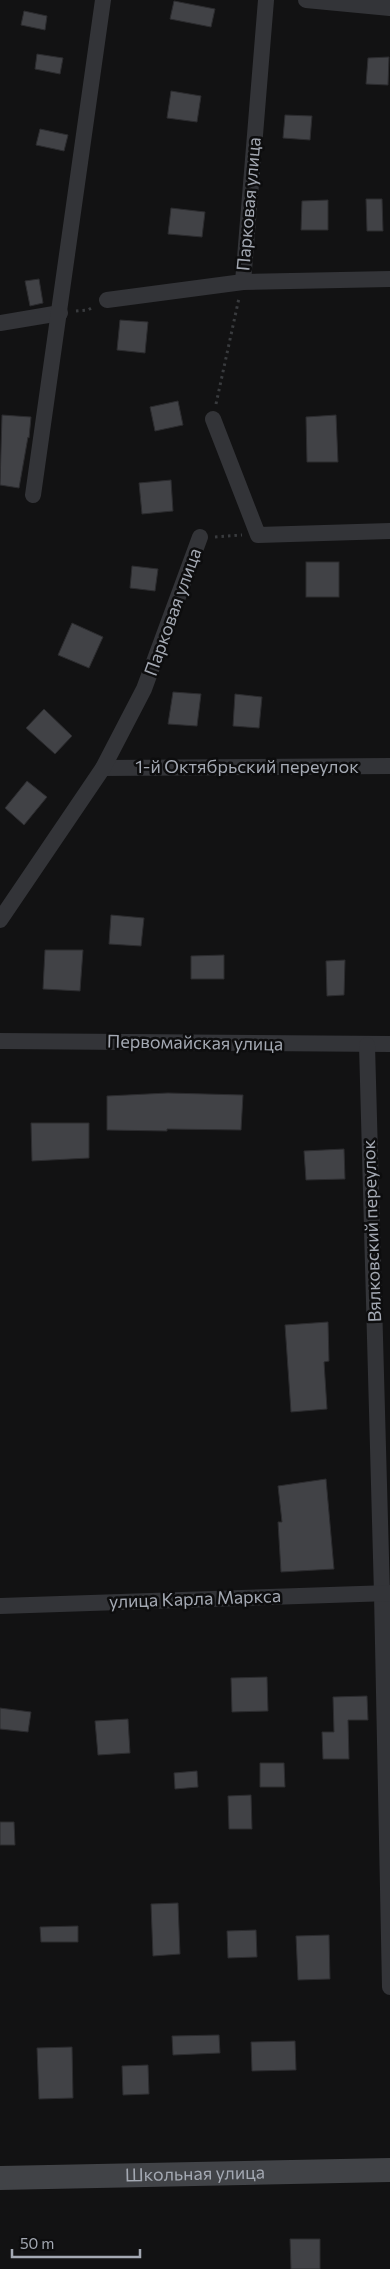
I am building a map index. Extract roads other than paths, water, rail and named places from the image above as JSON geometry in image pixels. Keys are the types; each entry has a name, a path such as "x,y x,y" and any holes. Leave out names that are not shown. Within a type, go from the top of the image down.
{"main road":[{"name":"Школьная улица","path":"0,2178 390,2170"}],"street":[{"path":"33,495 103,0"},
{"name":"Парковая улица","path":"243,282 266,0"},
{"path":"306,0 390,8"},
{"path":"107,300 243,282 390,279"},
{"path":"0,322 60,313"},
{"path":"213,419 258,534 390,531"},
{"name":"Парковая улица","path":"0,920 103,768 144,689 200,537"},
{"name":"1-й Октябрьский переулок","path":"103,768 390,766"},
{"name":"Первомайская улица","path":"0,1041 390,1044"},
{"name":"Вялковский переулок","path":"367,1045 386,1594 390,1987"},
{"name":"улица Карла Маркса","path":"0,1606 386,1594"}]}
